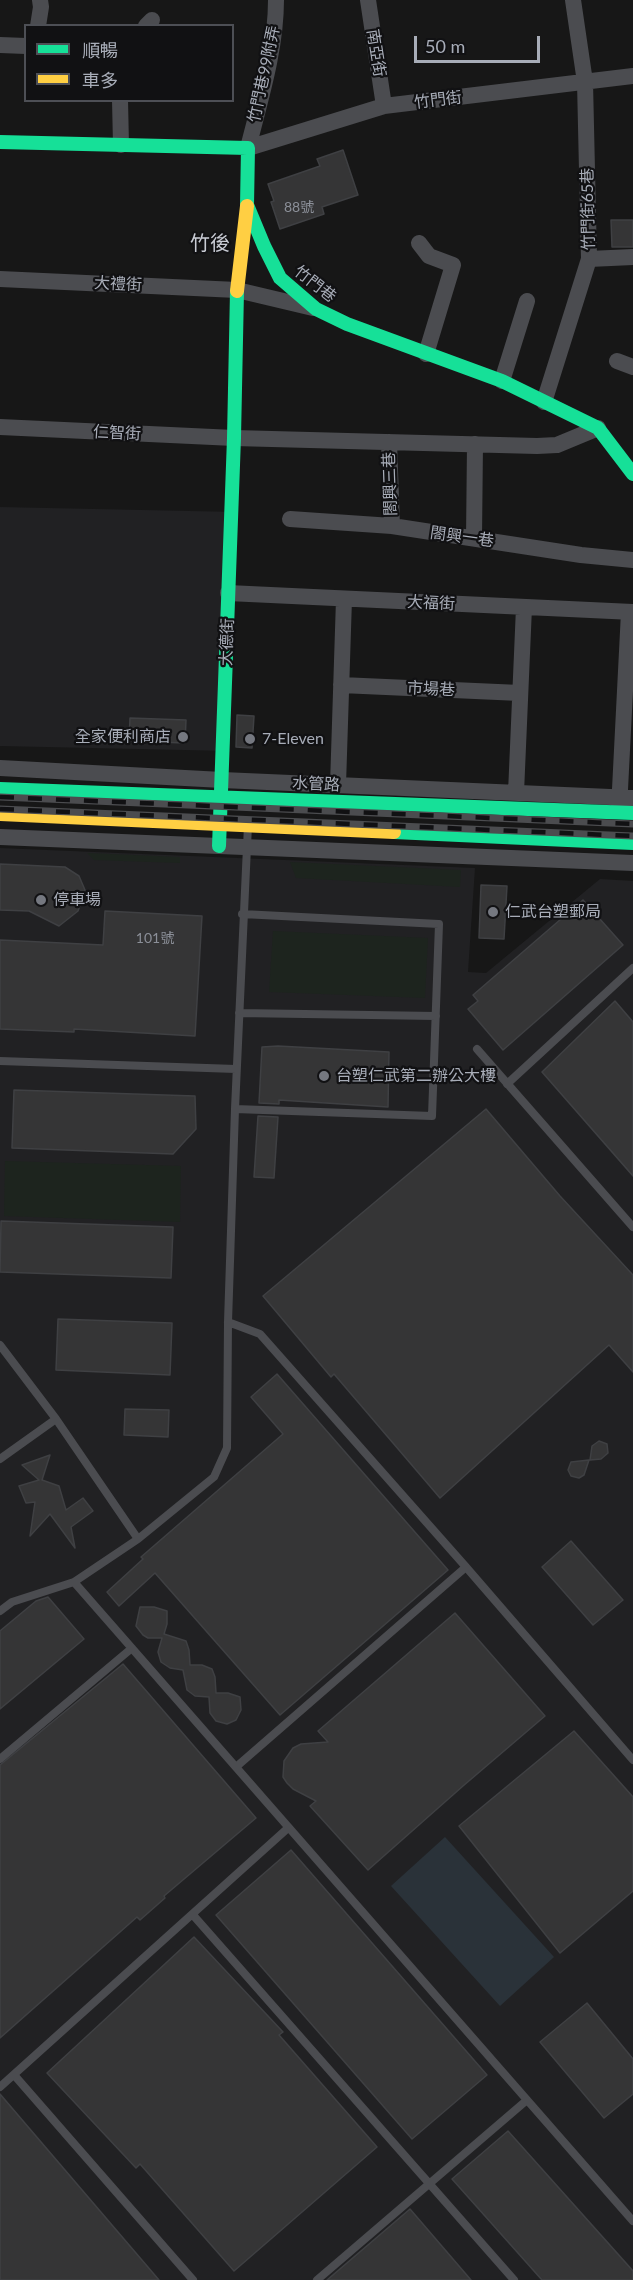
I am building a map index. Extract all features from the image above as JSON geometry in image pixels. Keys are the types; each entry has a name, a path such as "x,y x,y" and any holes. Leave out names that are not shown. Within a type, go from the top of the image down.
{"street":[{"path":"38,24 40,0"},
{"name":"竹門巷99附弄","path":"248,148 267,71 276,16 276,0"},
{"name":"南亞街","path":"368,0 384,106"},
{"name":"竹門街65巷","path":"544,402 589,259 585,82 573,0"},
{"path":"0,45 24,46"},
{"name":"竹門街","path":"248,148 384,106 633,76"},
{"path":"120,102 121,145"},
{"path":"0,142 248,148"},
{"name":"竹門巷","path":"248,148 247,205 264,246 280,278 316,309 347,324 502,381 598,428 633,474"},
{"name":"大德街","path":"219,846 237,290 247,205"},
{"path":"419,243 429,256 453,265 426,354"},
{"path":"589,259 633,257"},
{"name":"大禮街","path":"0,279 237,290 316,309"},
{"path":"502,381 527,300"},
{"name":"仁智街","path":"0,427 234,438"},
{"path":"234,438 557,445 598,428"},
{"name":"閤興三巷","path":"389,442 392,526"},
{"path":"474,538 475,444"},
{"name":"閤興一巷","path":"290,519 392,526 581,555 633,560"},
{"name":"大福街","path":"228,593 631,612"},
{"path":"338,785 344,598"},
{"path":"516,793 524,607"},
{"path":"626,806 631,612"},
{"name":"市場巷","path":"341,685 520,693"},
{"name":"水管路","path":"0,768 516,793 626,806"},
{"name":"水管路","path":"0,789 221,799 626,806"},
{"path":"0,814 633,843"},
{"path":"0,837 633,863"}],"lane":[{"path":"0,1611 12,1602 74,1582 138,1539 214,1477 227,1448 228,1322 236,1069 248,825"},
{"path":"235,1109 432,1116 436,1016 439,924 242,914"},
{"path":"507,1084 633,968"},
{"path":"238,1013 436,1016"},
{"path":"477,1049 633,1227"},
{"path":"0,1061 236,1069"},
{"path":"228,1322 260,1334 633,1760"},
{"path":"0,1345 56,1419 138,1539"},
{"path":"0,1459 56,1419"},
{"path":"236,1767 466,1567"},
{"path":"74,1582 633,2221"},
{"path":"0,1759 132,1648"},
{"path":"0,2087 15,2076 288,1828"},
{"path":"193,1915 514,2280"},
{"path":"15,2076 193,2280"},
{"path":"317,2280 527,2100"}],"shaded area":[{"path":"0,507 237,512 229,751 0,746"},
{"path":"0,848 475,868 468,972 486,973 600,879 633,881 633,2280 0,2280"},
{"path":"87,853 180,857 180,863 94,860"},
{"path":"290,862 461,870 460,887 296,878"},
{"path":"273,931 428,938 425,998 269,992"},
{"path":"5,1161 181,1166 180,1222 4,1216"},
{"path":"445,1837 554,1957 500,2006 391,1886"}],"building":[{"path":"343,150 358,195 322,207 324,214 280,229 268,184 320,166 317,159"},
{"path":"611,220 633,220 633,247 612,247"},
{"path":"237,715 254,716 252,748 236,747"},
{"path":"130,718 186,720 185,743 129,741"},
{"name":"停車場","path":"0,864 65,867 79,876 85,890 78,911 59,926 29,911 0,910"},
{"name":"仁武台塑郵局","path":"481,885 507,886 504,939 479,938"},
{"path":"583,900 623,945 503,1050 468,1009 478,1001 473,995"},
{"path":"105,911 202,916 195,1036 74,1029 74,1032 0,1029 0,940 103,945"},
{"path":"615,1001 633,1022 633,1176 542,1072"},
{"name":"台塑仁武第二辦公大樓","path":"262,1047 389,1052 388,1107 279,1100 279,1104 259,1103"},
{"path":"14,1090 195,1096 196,1129 173,1154 12,1148"},
{"path":"486,1109 560,1196 633,1275 633,1372 609,1345 440,1498 334,1374 331,1377 263,1296"},
{"path":"258,1116 278,1117 274,1178 254,1177"},
{"path":"1,1221 173,1227 171,1278 0,1272"},
{"path":"58,1319 172,1323 170,1375 56,1370"},
{"path":"277,1374 448,1570 280,1715 155,1573 119,1606 107,1592 143,1559 141,1557 283,1434 251,1397"},
{"path":"125,1409 169,1410 168,1437 124,1435"},
{"path":"599,1441 607,1444 608,1453 601,1459 590,1460 592,1446"},
{"path":"50,1455 42,1480 59,1486 66,1510 83,1498 93,1511 71,1527 75,1548 50,1514 30,1536 35,1502 26,1503 19,1486 39,1480 22,1465"},
{"path":"589,1460 584,1475 579,1478 571,1476 568,1470 571,1462"},
{"path":"571,1541 623,1600 593,1625 542,1567"},
{"path":"48,1597 84,1639 0,1709 0,1631 36,1601"},
{"path":"140,1607 154,1607 167,1611 164,1634 186,1641 190,1665 202,1665 212,1669 216,1693 228,1693 240,1697 241,1710 236,1720 227,1724 216,1721 210,1713 209,1697 195,1696 187,1690 183,1670 170,1668 161,1662 158,1652 162,1638 148,1638 136,1626"},
{"path":"455,1613 545,1716 368,1870 310,1806 316,1801 293,1789 287,1783 283,1777 284,1761 293,1748 301,1744 328,1742 318,1731"},
{"path":"123,1664 256,1818 164,1896 165,1898 140,1920 137,1917 0,2038 0,1765"},
{"path":"574,1731 633,1797 633,1891 560,1953 459,1826"},
{"path":"291,1850 487,2075 412,2139 216,1915"},
{"path":"194,1937 283,2032 279,2035 377,2147 234,2271 140,2164 136,2168 47,2073"},
{"path":"587,2003 633,2059 633,2094 604,2118 540,2042"},
{"path":"0,2094 159,2280 0,2280"},
{"path":"508,2131 633,2271 633,2280 542,2280 452,2179"},
{"path":"410,2209 471,2280 327,2280"}],"railway":[{"path":"0,797 633,824"},
{"path":"0,809 633,836"}],"traffic: fast":[{"path":"0,142 248,148 247,205 264,246 280,278 316,309 347,324 502,381 598,428 633,474"},
{"path":"219,846 237,291"},
{"path":"0,789 633,813"},
{"path":"394,832 633,843"}],"traffic: slow":[{"path":"237,291 247,206"},
{"path":"0,814 394,832"}],"place":[{"name":"全家便利商店","path":"183,737"},
{"name":"7-Eleven","path":"250,739"},
{"name":"停車場","path":"41,900"},
{"name":"仁武台塑郵局","path":"493,912"},
{"name":"台塑仁武第二辦公大樓","path":"324,1076"}],"district":[{"name":"竹後","path":"210,244"}]}
